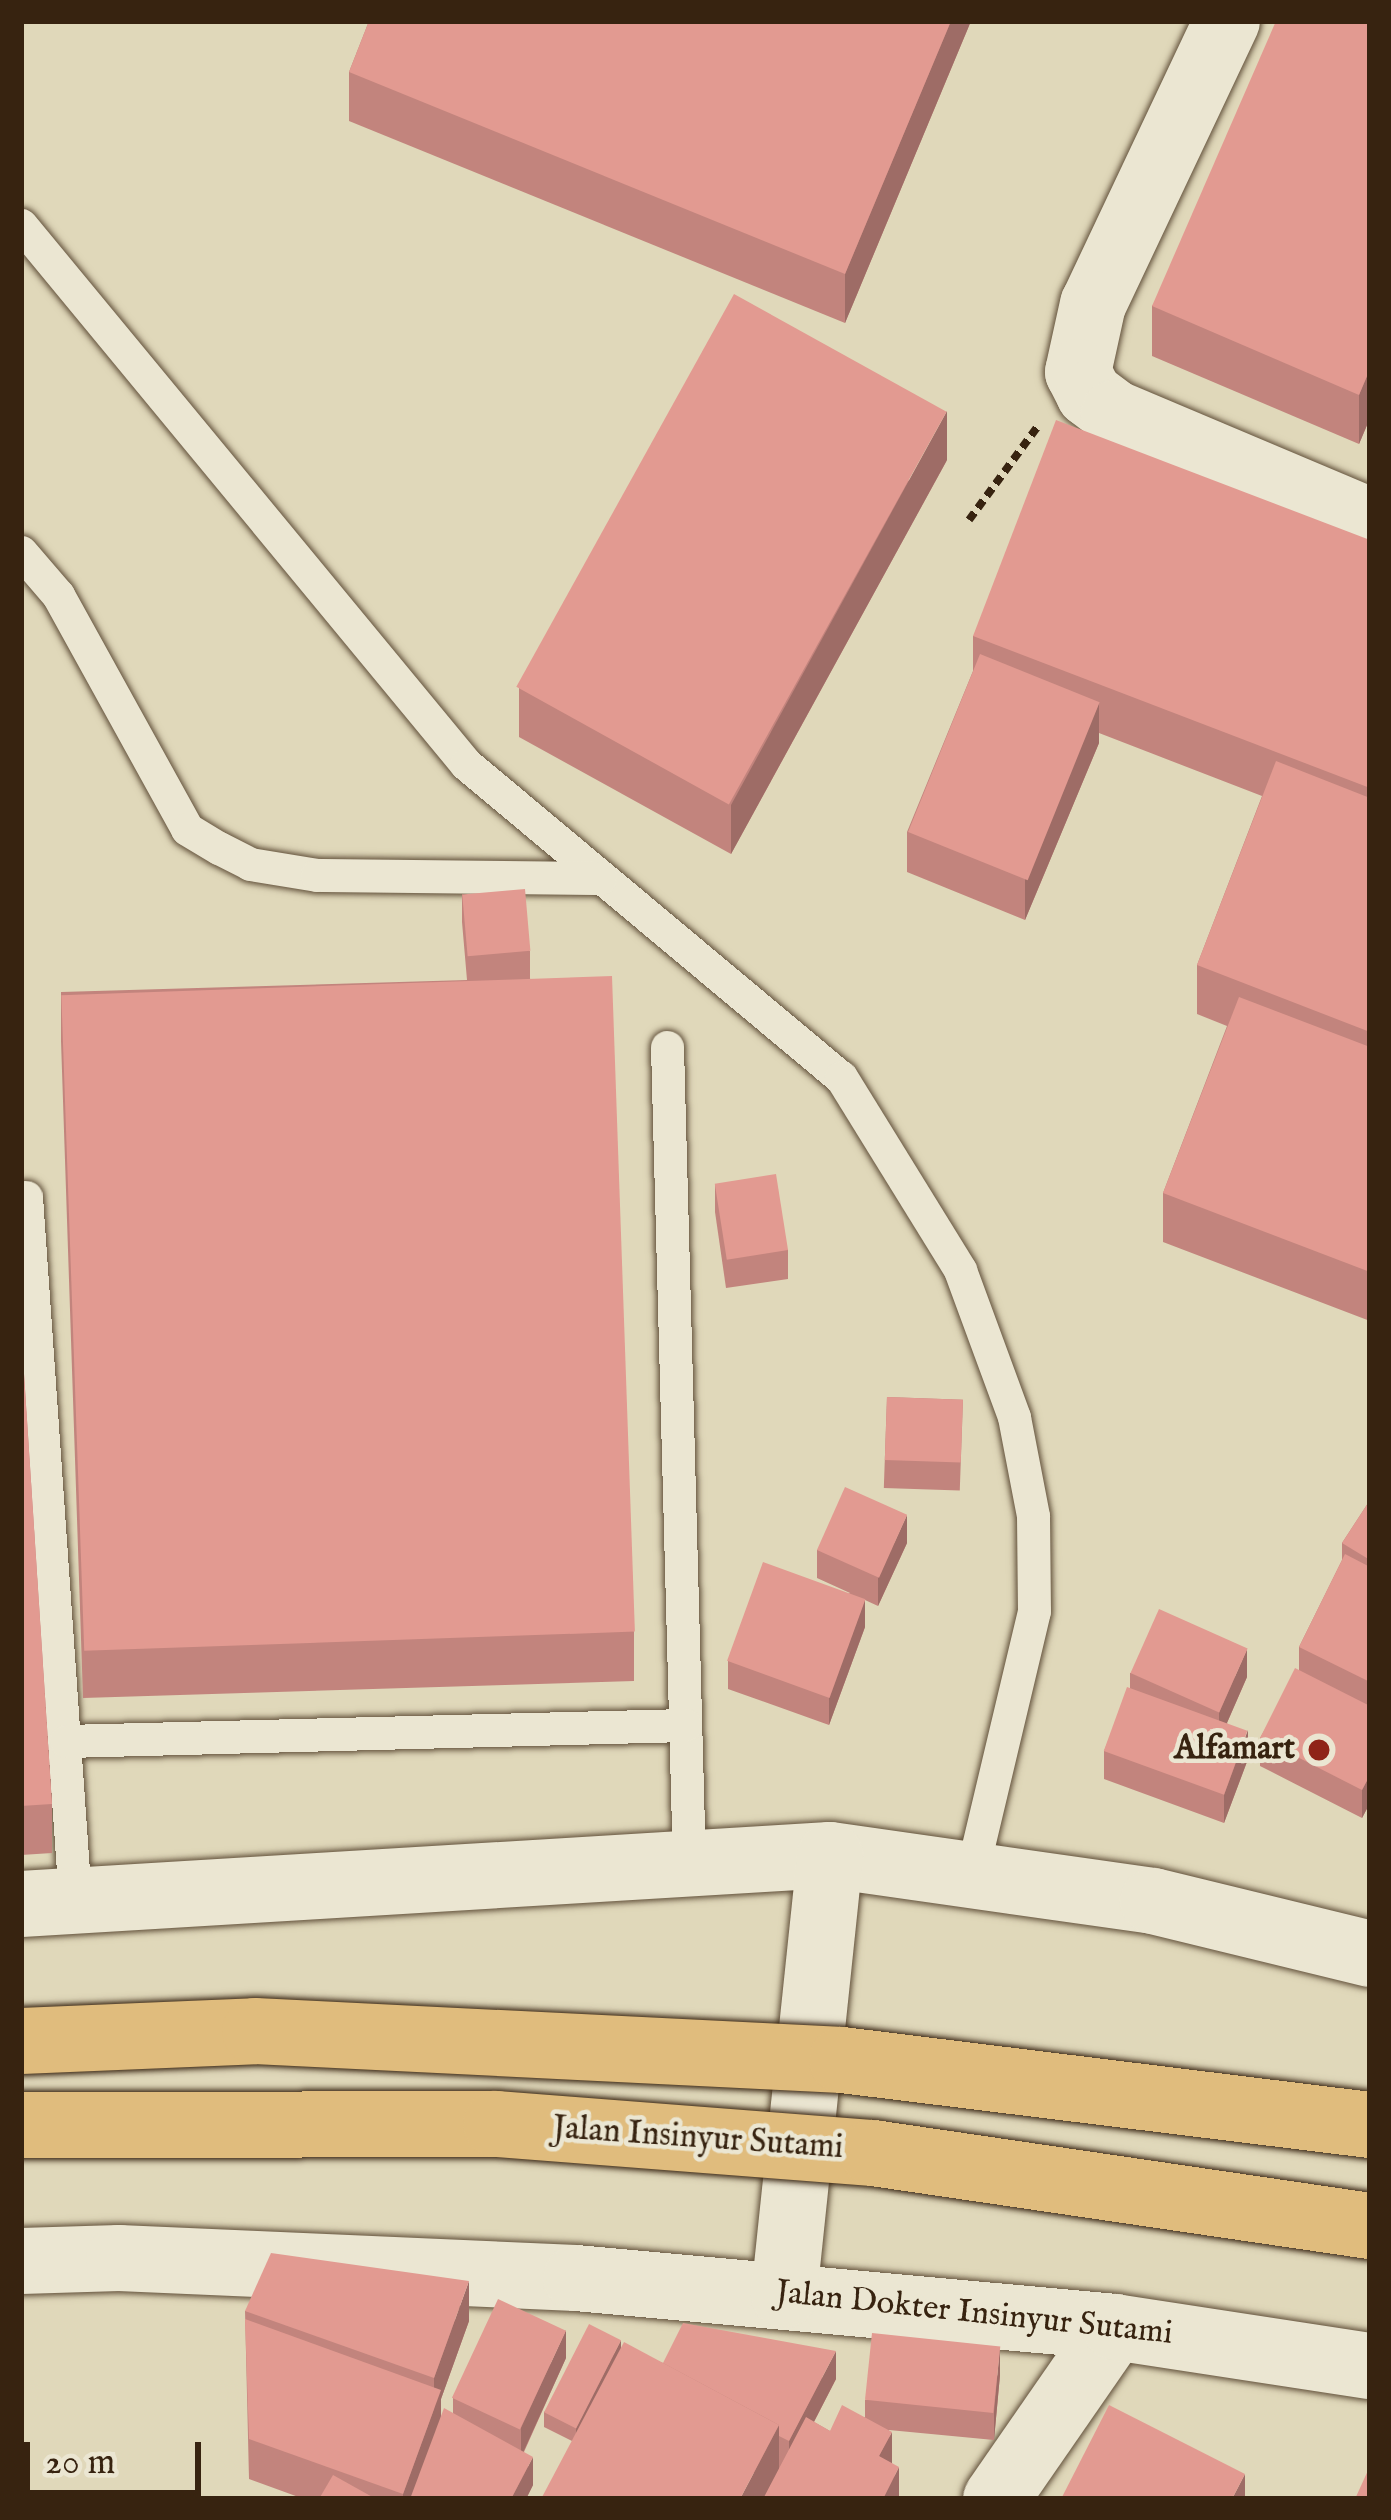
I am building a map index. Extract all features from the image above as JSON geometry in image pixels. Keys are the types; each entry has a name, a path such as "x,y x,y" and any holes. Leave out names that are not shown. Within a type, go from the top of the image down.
{"highway":[{"path":"21,2042 255,2031 842,2060 1370,2125"},
{"name":"Jalan Insinyur Sutami","path":"21,2125 496,2124 873,2153 1370,2226"}],"street":[{"path":"1227,21 1093,304 1078,372 1089,394 1114,413 1370,521"},
{"path":"784,2295 830,1856"},
{"path":"48,1902 830,1856 972,1870 1153,1901 1370,1954"},
{"name":"Jalan Dokter Insinyur Sutami","path":"21,2261 118,2258 576,2278 1115,2327 1370,2366"},
{"path":"997,2499 1115,2327"}],"lane":[{"path":"21,225 466,764 841,1077 960,1270 1014,1418 1033,1516 1034,1611 972,1870"},
{"path":"21,552 58,595 188,829 219,848 250,863 317,874 600,878"},
{"path":"667,1048 689,1864"},
{"path":"26,1197 66,1741 48,1902"},
{"path":"66,1741 685,1725"}],"path":[{"path":"969,520 1078,372"}],"building":[{"path":"369,21 951,21 845,274 349,72"},
{"path":"1276,21 1370,21 1370,369 1359,395 1152,306"},
{"path":"734,294 947,412 729,805 516,687"},
{"path":"1056,420 1370,540 1370,788 973,636"},
{"path":"980,654 1100,702 1028,880 908,832"},
{"path":"1276,761 1370,798 1370,1032 1197,965"},
{"path":"525,889 530,951 468,956 462,894"},
{"path":"612,976 635,1632 84,1651 61,995"},
{"path":"1239,997 1370,1047 1370,1272 1163,1193"},
{"path":"776,1174 788,1250 727,1260 715,1184"},
{"path":"21,1328 52,1804 21,1806"},
{"path":"887,1397 963,1400 961,1463 885,1460"},
{"path":"845,1487 907,1515 879,1578 817,1550"},
{"path":"1370,1500 1370,1560 1342,1543"},
{"path":"1345,1554 1370,1567 1370,1682 1299,1647"},
{"path":"763,1562 865,1599 830,1698 727,1661"},
{"path":"1159,1609 1248,1648 1219,1712 1131,1673"},
{"name":"Alfamart","path":"1295,1668 1370,1706 1370,1775 1362,1790 1260,1738"},
{"path":"1127,1687 1247,1731 1224,1795 1104,1751"},
{"path":"271,2253 469,2281 434,2378 245,2311"},
{"path":"498,2299 566,2331 520,2429 452,2398"},
{"path":"245,2319 441,2390 403,2494 249,2439"},
{"path":"683,2323 836,2351 789,2441 779,2436 779,2425 663,2363"},
{"path":"589,2324 621,2340 576,2429 544,2412"},
{"path":"872,2333 1000,2346 993,2413 865,2400"},
{"path":"624,2342 779,2425 740,2499 541,2499"},
{"path":"842,2405 892,2432 879,2456 899,2467 883,2499 763,2499 806,2417 830,2431"},
{"path":"1109,2405 1245,2474 1232,2499 1061,2499"},
{"path":"444,2408 533,2457 511,2499 410,2499"},
{"path":"1370,2466 1370,2499 1355,2499"},
{"path":"333,2475 376,2499 319,2499"}],"place":[{"name":"Alfamart","path":"1319,1750"}]}
